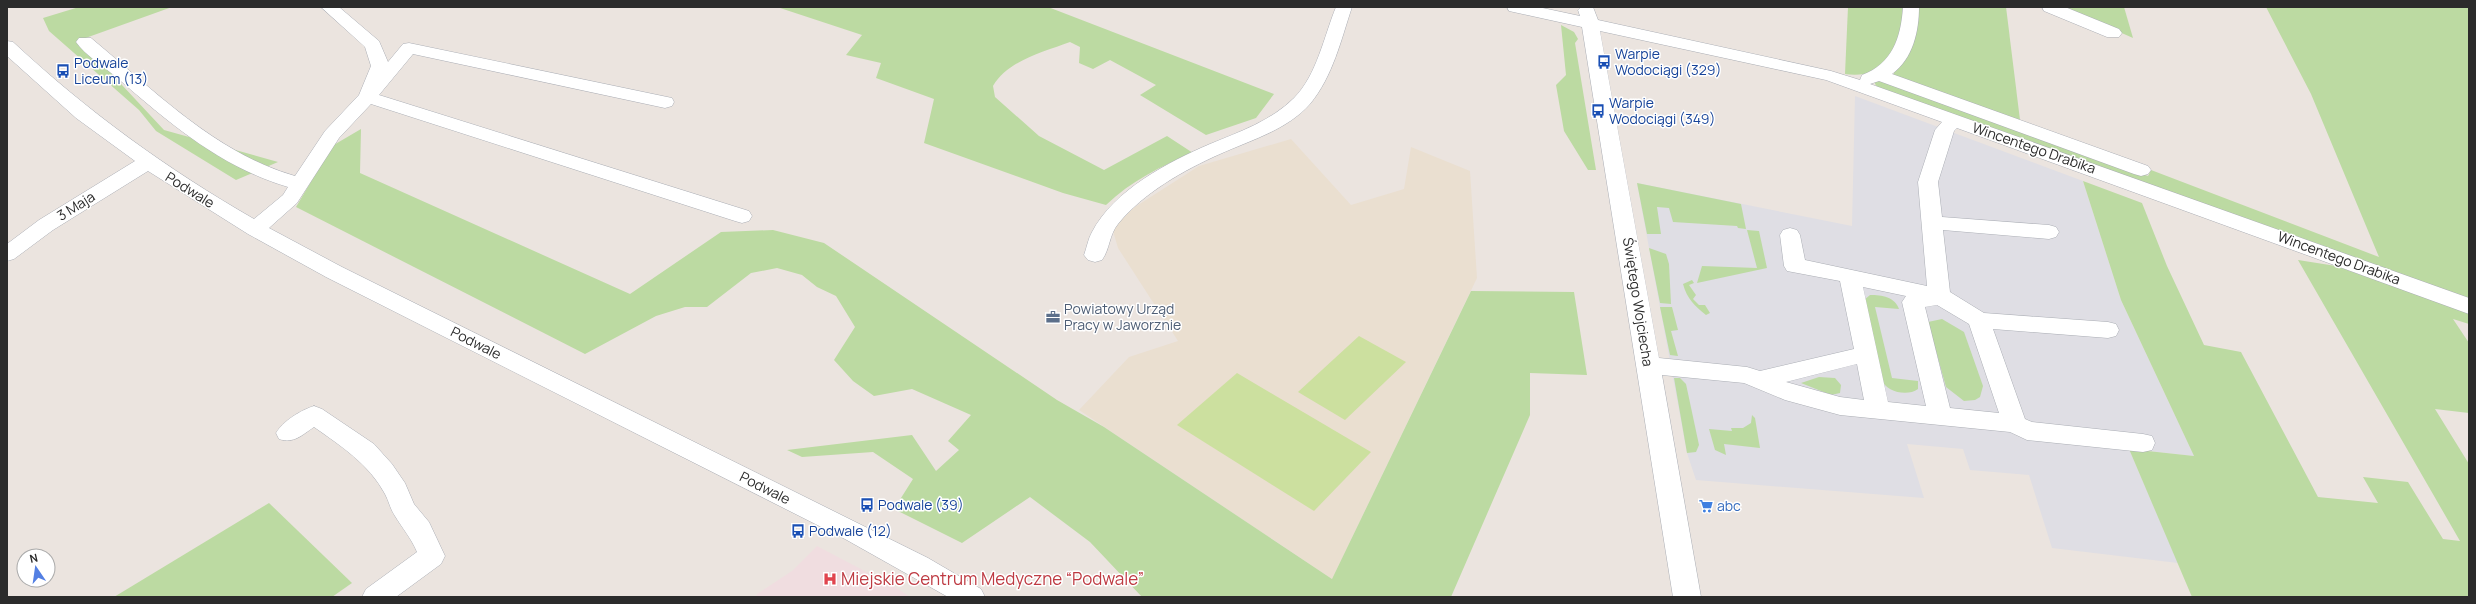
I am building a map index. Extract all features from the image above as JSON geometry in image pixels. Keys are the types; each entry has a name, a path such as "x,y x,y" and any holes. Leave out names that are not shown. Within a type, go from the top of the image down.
{"street":[{"path":"329,7 372,45 380,66 367,96"},
{"path":"1095,255 1102,232 1120,208 1132,199 1188,162 1268,127 1303,100 1314,85 1344,7"},
{"name":"Wincentego Drabika","path":"1515,7 1588,15 1792,66 1862,87 2319,250 2469,306"},
{"path":"1862,87 1865,79 1878,75 1893,64 1904,47 1911,22 1911,7"},
{"path":"2050,7 2113,33"},
{"name":"Świętego Wojciecha","path":"1588,15 1596,49 1687,597"},
{"path":"85,42 213,146 250,167 281,180 300,184"},
{"name":"Podwale","path":"7,46 61,98 148,162 255,229 341,275 854,532 919,566 971,597"},
{"path":"255,229 290,198 332,135 409,48 664,102"},
{"path":"1878,75 2141,170"},
{"path":"367,96 742,216"},
{"path":"1938,296 1928,182 1945,130 1954,120"},
{"name":"3 Maja","path":"7,254 46,225 148,162"},
{"path":"1932,222 2049,232"},
{"path":"1790,235 1795,266 1828,271 1938,296 1978,320 2108,330"},
{"path":"1850,277 1878,410"},
{"path":"1938,296 1913,302 1940,416"},
{"path":"1978,320 2015,424"},
{"path":"1759,380 1866,354"},
{"path":"1648,365 1711,370 1747,375 1793,394 1834,405 2015,424 2027,431 2143,443"},
{"path":"288,433 314,415 365,451 383,470 396,490 404,509 426,541 432,556 376,597"}],"shaded area":[{"path":"1855,96 2083,181 2121,300 2194,456 2129,449 2178,563 2052,548 2029,475 1970,470 1963,449 1907,444 1924,498 1696,480 1687,453 1637,183 1852,226"},
{"path":"1291,139 1351,205 1404,189 1411,147 1470,171 1477,278 1332,579 1079,410 1129,357 1178,341 1118,248 1113,231 1124,214 1199,166"},
{"name":"Miejskie Centrum Medyczne “Podwale”","path":"817,546 895,587 910,597 756,597 757,594 792,571"}],"green space":[{"path":"79,7 172,7 80,40 164,130 278,162 236,180 156,131 139,110 49,31 43,18"},
{"path":"777,7 1048,7 1274,94 1256,118 1206,135 1140,95 1156,85 1110,60 1093,69 1079,63 1080,47 1070,42 1038,53 1017,63 1000,77 993,86 995,97 1039,136 1104,170 1167,136 1193,153 1169,163 1136,181 1106,205 1063,193 924,143 934,99 876,78 881,63 846,55 862,35"},
{"path":"1848,7 1907,7 1903,28 1895,51 1888,63 1879,70 1856,75 1845,74"},
{"path":"1916,7 2006,7 2020,120 1893,76"},
{"path":"2063,7 2124,7 2133,38"},
{"path":"2266,7 2469,7 2469,299 1877,87 1874,82 1876,79 2148,176 2151,170 2379,257 2311,94"},
{"path":"1561,25 1574,32 1578,39 1575,43 1596,170 1588,170 1564,131 1556,85 1566,75"},
{"path":"361,129 360,173 630,294 721,232 773,230 824,243 1057,400 1104,427 1332,579 1471,291 1574,292 1587,375 1530,373 1530,415 1451,597 1142,597 1090,542 1030,497 962,543 894,509 913,479 873,452 802,457 787,450 912,435 936,471 959,450 948,441 971,415 912,389 874,396 853,381 834,360 855,327 836,296 817,287 802,275 777,268 751,273 707,307 685,307 656,316 585,354 296,207 332,146"},
{"path":"2083,181 2142,203 2167,266 2204,345 2241,352 2318,497 2378,503 2363,477 2408,482 2443,539 2460,541 2298,260 2336,266 2469,313 2469,324 2453,319 2469,343 2469,413 2435,409 2469,464 2469,597 2192,597 2129,449 2194,456 2121,300"},
{"path":"1637,183 1741,204 1746,229 1738,228 1737,226 1673,222 1669,208 1657,207 1661,234 1647,234"},
{"path":"1747,230 1759,231 1767,268 1697,283 1702,266 1757,268"},
{"path":"1649,248 1666,254 1669,264 1671,304 1660,303"},
{"path":"1692,280 1694,283 1689,285 1696,295 1693,299 1699,305 1705,305 1710,313 1706,315 1692,302 1683,284"},
{"path":"1870,295 1883,296 1891,299 1897,305 1899,309 1875,307 1892,378 1918,381 1918,389 1908,393 1897,392 1887,387 1881,379 1873,350 1864,300"},
{"path":"1660,307 1672,307 1678,330 1671,331 1678,356 1670,355"},
{"path":"1942,319 1964,332 1983,386 1980,397 1975,400 1964,401 1946,387 1928,322"},
{"path":"1359,336 1406,362 1345,420 1298,392"},
{"path":"1237,373 1371,452 1314,511 1177,425"},
{"path":"1819,377 1835,378 1841,385 1840,393 1831,395 1801,383"},
{"path":"1674,378 1680,378 1686,384 1699,445 1696,452 1687,453"},
{"path":"1752,415 1755,418 1760,448 1724,444 1726,455 1715,450 1709,429 1732,431 1731,428 1743,428 1751,423"},
{"path":"269,503 352,583 332,597 114,597"}],"place":[{"name":"Warpie Wodociągi (329)","path":"1604,62"},
{"name":"Podwale Liceum (13)","path":"63,71"},
{"name":"Warpie Wodociągi (349)","path":"1598,111"},
{"name":"Powiatowy Urząd Pracy w Jaworznie","path":"1053,317"},
{"name":"Podwale (39)","path":"867,505"},
{"name":"abc","path":"1706,506"},
{"name":"Podwale (12)","path":"798,531"},
{"name":"Miejskie Centrum Medyczne “Podwale”","path":"830,579"}]}
